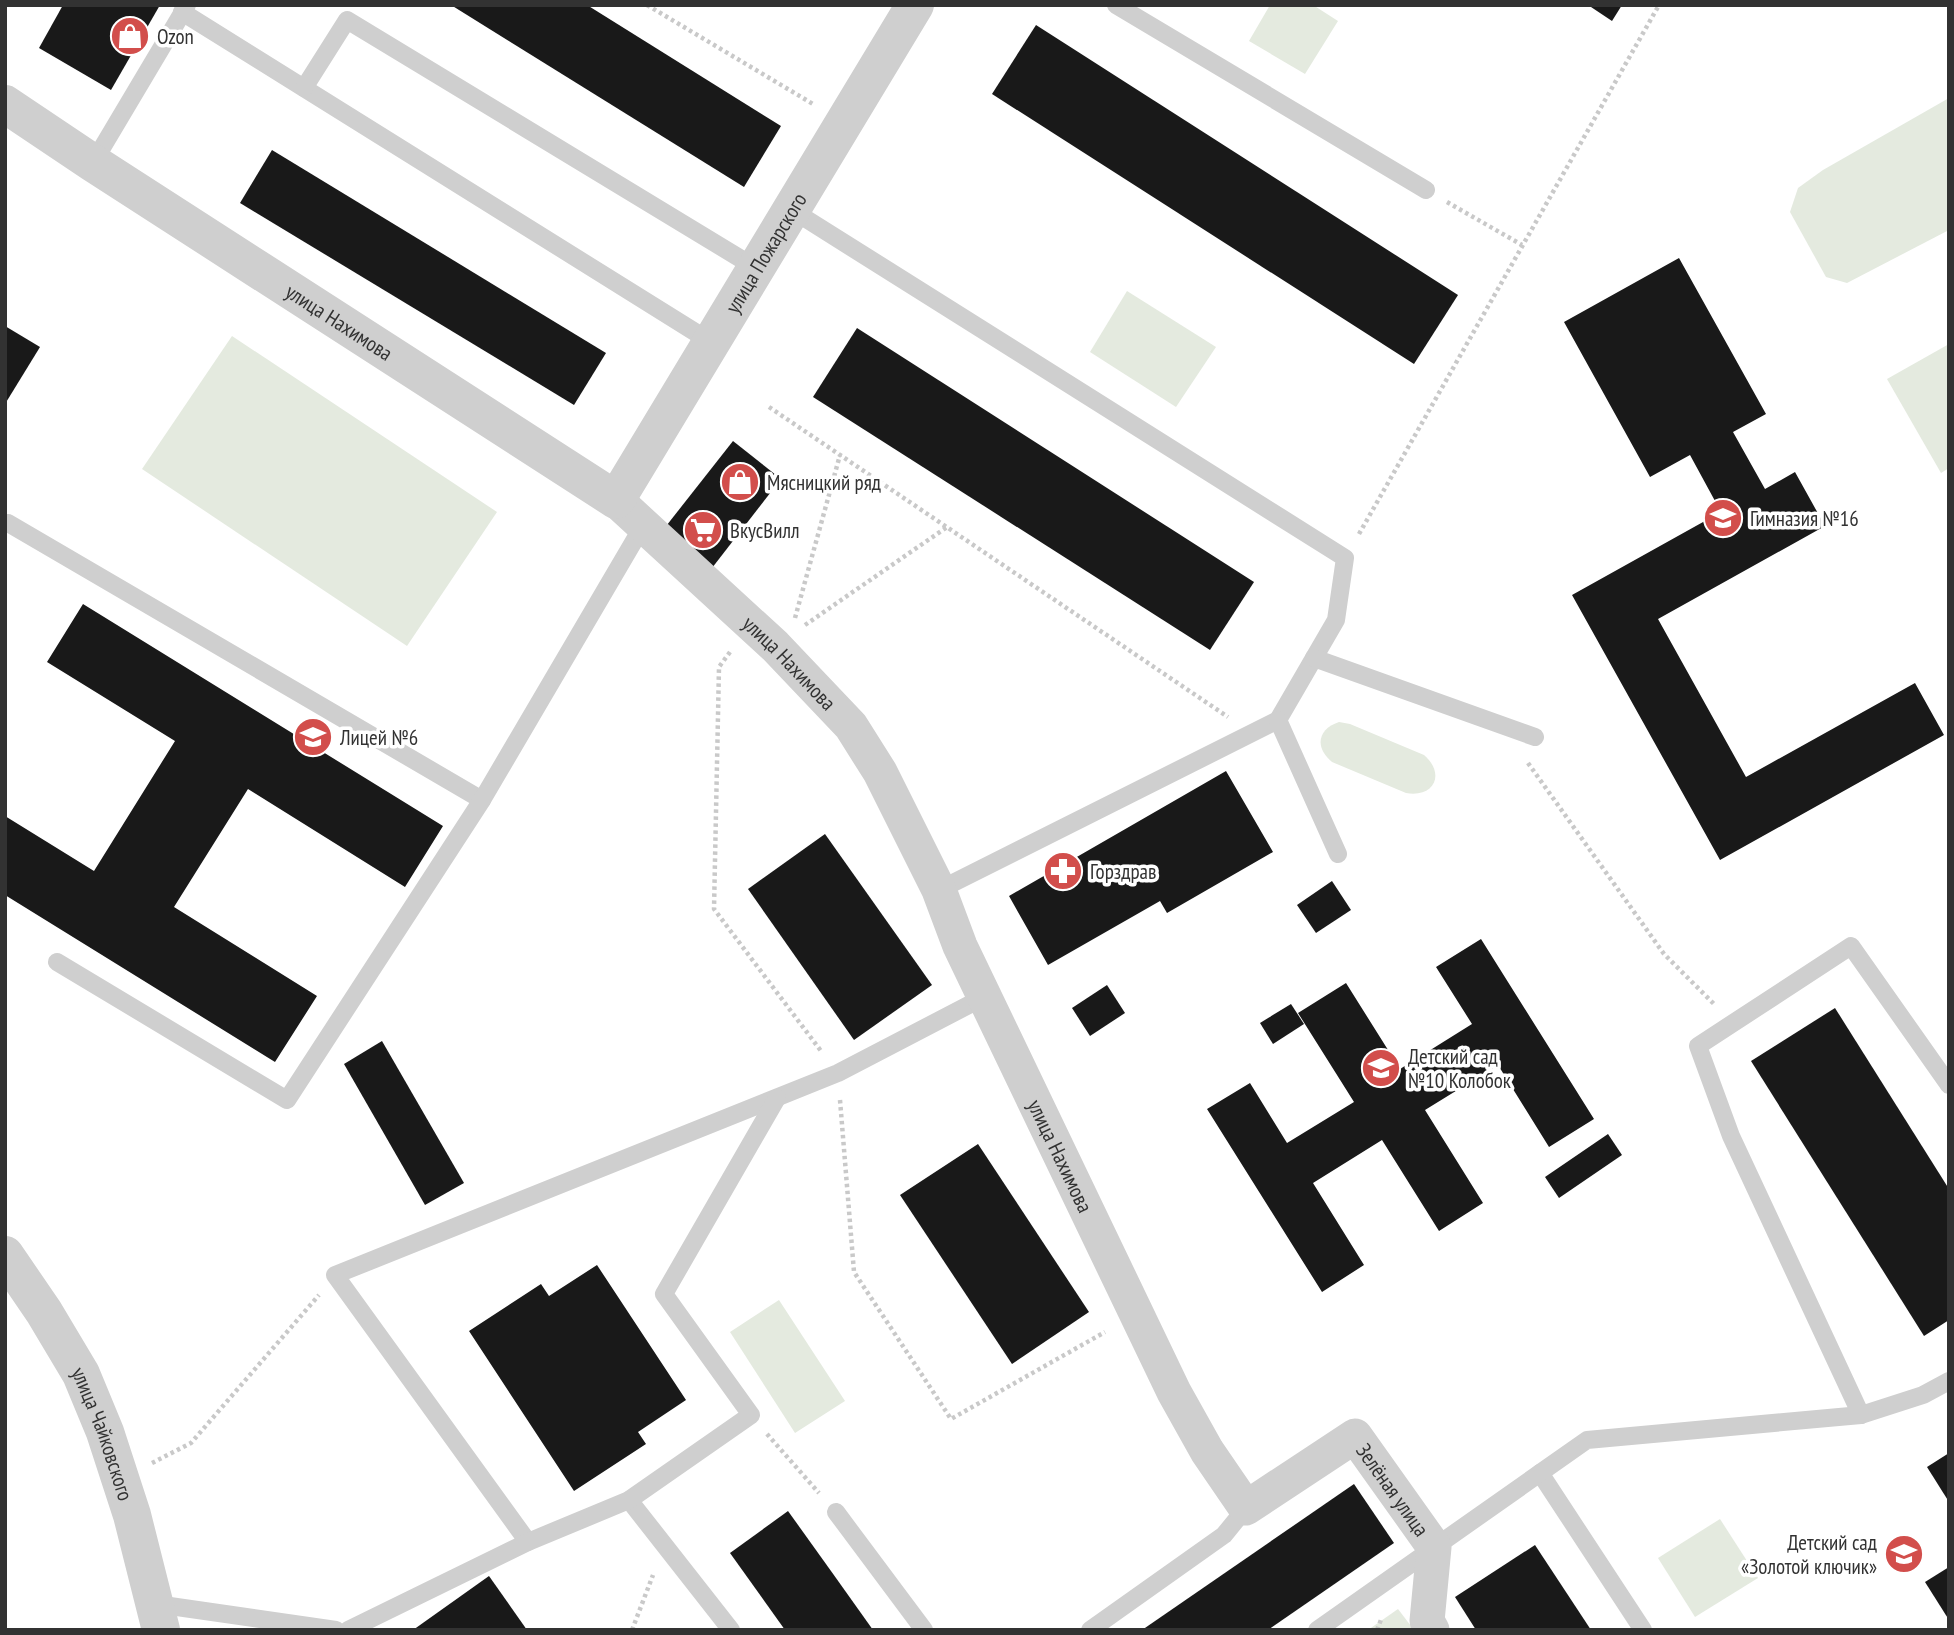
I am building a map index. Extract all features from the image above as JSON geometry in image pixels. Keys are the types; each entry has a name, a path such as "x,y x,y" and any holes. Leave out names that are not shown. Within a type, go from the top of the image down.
{"street":[{"name":"улица Пожарского","path":"630,512 712,342 915,5"},
{"name":"улица Нахимова","path":"5,104 630,512 775,646 851,726 880,772 939,890 960,946 1174,1392 1206,1451 1246,1508"},
{"name":"улица Чайковского","path":"5,1255 44,1312 81,1374 105,1432 128,1503 159,1617"},
{"name":"Зелёная улица","path":"1246,1508 1355,1436 1434,1547 1427,1621 1432,1630"}],"lane":[{"path":"1116,5 1426,190"},
{"path":"93,163 184,9 304,88 712,342"},
{"path":"304,88 347,20 756,268"},
{"path":"792,210 1345,558 1336,621 1278,720 939,890"},
{"path":"57,962 286,1100 482,800 630,512"},
{"path":"8,523 482,800"},
{"path":"1314,658 1526,734"},
{"path":"1278,720 1338,854"},
{"path":"1861,1415 1731,1136 1698,1046 1851,946 1949,1085"},
{"path":"528,1542 335,1275 838,1073 984,997"},
{"path":"348,1630 528,1542 629,1500 751,1415 664,1294 777,1098"},
{"path":"1317,1630 1587,1440 1861,1415 1923,1395 1949,1381"},
{"path":"1539,1473 1643,1630"},
{"path":"629,1500 731,1630"},
{"path":"1090,1630 1224,1535 1246,1508"},
{"path":"835,1512 924,1630"},
{"path":"159,1617 336,1630"}],"path":[{"path":"646,5 844,123"},
{"path":"1345,558 1659,5"},
{"path":"1426,190 1522,245"},
{"path":"769,407 1252,733"},
{"path":"793,623 840,455"},
{"path":"801,628 947,527"},
{"path":"732,649 719,667 714,909 838,1073 854,1272 951,1419 1136,1314"},
{"path":"1526,734 1525,758 1664,954 1733,1023"},
{"path":"142,1468 191,1443 335,1275"},
{"path":"751,1415 835,1512"},
{"path":"632,1630 664,1545"}],"shaded area":[{"path":"1270,5 1313,5 1338,21 1305,74 1249,41"},
{"path":"1949,98 1949,230 1847,283 1826,277 1790,212 1798,188 1823,170"},
{"path":"1127,291 1216,347 1176,407 1090,352"},
{"path":"232,336 497,512 407,646 142,469"},
{"path":"1949,344 1949,468 1941,473 1887,379"},
{"path":"1339,722 1350,724 1424,755 1434,770 1434,783 1424,792 1406,793 1332,762 1323,750 1321,739 1327,729"},
{"path":"779,1300 845,1401 795,1433 730,1332"},
{"path":"1720,1519 1758,1578 1695,1617 1658,1558"},
{"path":"1398,1609 1414,1630 1368,1630"}],"building":[{"path":"63,5 160,5 111,90 39,48"},
{"path":"451,5 587,5 781,126 744,187"},
{"path":"1588,5 1622,5 1612,21"},
{"path":"1036,25 1458,295 1414,364 992,94"},
{"path":"272,150 606,353 574,405 240,203"},
{"path":"1679,258 1766,414 1733,432 1765,489 1795,472 1825,526 1658,619 1746,777 1915,683 1944,735 1720,860 1572,595 1721,512 1690,455 1650,477 1564,322"},
{"path":"5,326 40,347 5,404"},
{"path":"857,328 1254,582 1210,650 813,397"},
{"path":"733,441 781,479 712,568 663,530"},
{"path":"83,604 443,826 405,887 248,789 174,907 317,996 275,1062 5,895 5,816 94,871 175,741 47,662"},
{"path":"1226,771 1273,852 1167,913 1160,901 1048,965 1009,896"},
{"path":"825,834 932,985 854,1040 748,889"},
{"path":"1332,881 1351,910 1316,933 1297,905"},
{"path":"1481,939 1594,1119 1549,1147 1498,1065 1425,1110 1483,1203 1439,1231 1382,1140 1313,1183 1364,1265 1322,1292 1207,1109 1250,1083 1287,1143 1354,1102 1298,1013 1346,983 1400,1069 1472,1024 1436,967"},
{"path":"1107,985 1125,1013 1090,1036 1072,1008"},
{"path":"1291,1004 1304,1024 1273,1044 1260,1023"},
{"path":"1835,1008 1949,1189 1949,1320 1924,1336 1751,1061"},
{"path":"382,1041 464,1183 425,1205 344,1064"},
{"path":"1608,1134 1622,1155 1559,1198 1545,1177"},
{"path":"978,1144 1089,1312 1012,1364 900,1195"},
{"path":"597,1265 686,1400 638,1432 646,1444 574,1491 469,1331 541,1284 549,1296"},
{"path":"1949,1453 1949,1502 1927,1467"},
{"path":"1354,1484 1394,1543 1268,1630 1142,1630"},
{"path":"788,1511 873,1630 785,1630 730,1553"},
{"path":"1535,1545 1591,1630 1476,1630 1455,1597"},
{"path":"1949,1567 1949,1620 1925,1582"},
{"path":"489,1576 527,1630 413,1630"}],"place":[{"name":"Ozon","path":"130,36"},
{"name":"Мясницкий ряд","path":"740,482"},
{"name":"Гимназия №16","path":"1723,518"},
{"name":"ВкусВилл","path":"703,530"},
{"name":"Лицей №6","path":"313,737"},
{"name":"Горздрав","path":"1063,871"},
{"name":"Детский сад №10 Колобок","path":"1381,1068"},
{"name":"Детский сад «Золотой ключик»","path":"1904,1554"}]}
